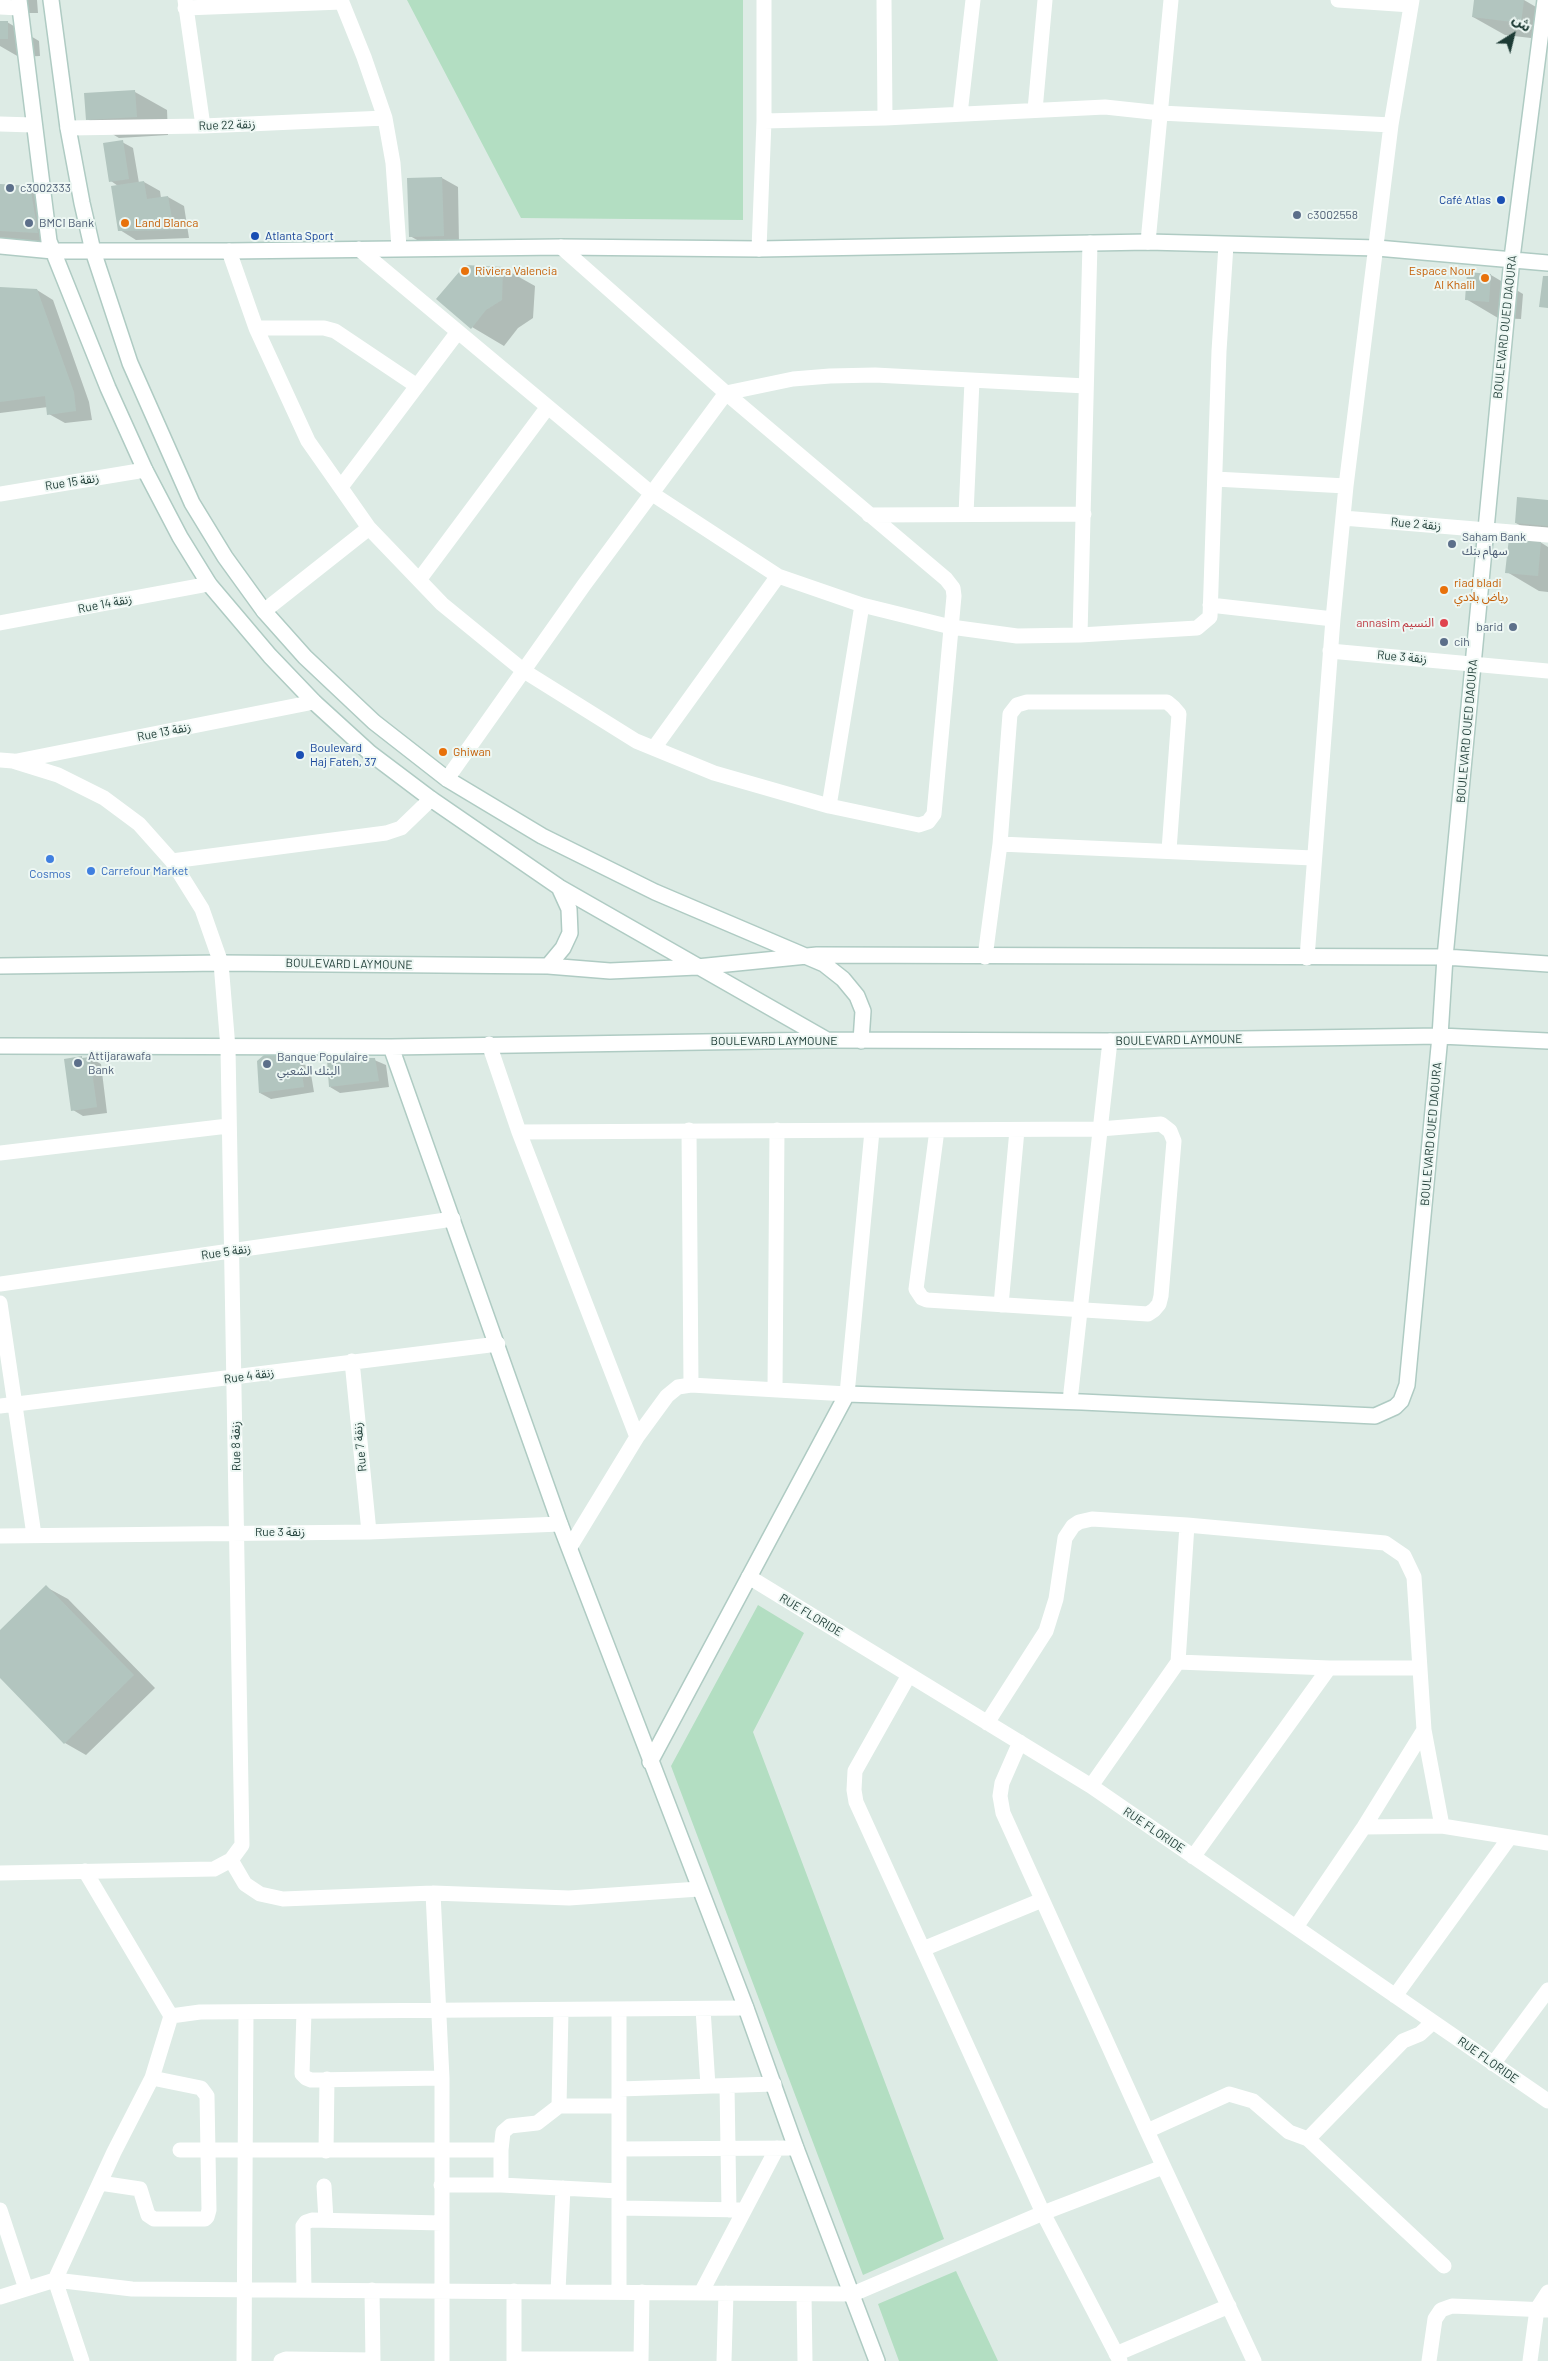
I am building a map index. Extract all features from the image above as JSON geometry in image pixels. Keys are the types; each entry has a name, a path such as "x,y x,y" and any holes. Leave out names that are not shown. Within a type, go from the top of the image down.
{"street":[{"path":"52,0 68,128 93,251 130,363 192,504 225,557 264,611 305,657 374,722 447,780 542,836 656,892 824,964 842,979 857,996 863,1011 861,1041"},
{"path":"759,249 764,121 764,0"},
{"path":"884,0 885,118"},
{"path":"960,114 973,0"},
{"path":"1035,110 1045,0"},
{"path":"1148,242 1171,0"},
{"path":"1307,958 1330,651 1346,486 1391,125 1412,3 1338,0"},
{"name":"BOULEVARD OUED DAOURA","path":"1070,1401 1375,1416 1395,1407 1401,1401 1407,1385 1440,1036 1445,957 1512,258 1545,0"},
{"path":"203,126 185,4 342,1 385,118 393,163 399,248"},
{"path":"0,7 19,4 33,125 53,251 108,388 144,470 180,537 209,584 270,656 314,702 370,753 431,799 559,887 827,1040"},
{"path":"764,121 885,118 1105,107 1161,113 1391,125"},
{"name":"Rue 22 زنقة","path":"68,128 203,126 385,118"},
{"path":"0,124 33,125"},
{"path":"0,246 53,251 229,251 561,247 759,249 1148,242 1377,248 1512,258 1548,263"},
{"path":"1080,635 1090,243"},
{"path":"359,249 457,333 651,493 778,576 862,605 951,627 1018,636 1080,635 1197,628 1210,618 1226,245"},
{"path":"229,251 256,328 308,441 370,528 442,604 524,671 636,741 714,773 828,806 920,824 928,822 934,814 954,596 953,588 946,579 726,393 561,247"},
{"path":"256,328 324,328 335,331 345,335 417,386"},
{"path":"341,487 457,333"},
{"path":"447,780 651,493 726,393 794,379 874,375 1086,386"},
{"path":"966,514 972,381"},
{"path":"419,580 547,408"},
{"name":"Rue 15 زنقة","path":"0,494 144,470"},
{"path":"1215,479 1346,486"},
{"path":"870,515 1084,514"},
{"name":"Rue 2 زنقة","path":"1343,518 1548,535"},
{"path":"264,611 370,528"},
{"path":"654,748 778,576"},
{"name":"Rue 14 زنقة","path":"0,623 209,584"},
{"path":"828,806 862,605"},
{"path":"1210,605 1333,619"},
{"name":"Rue 3 زنقة","path":"1330,651 1548,671"},
{"name":"Rue 13 زنقة","path":"7,761 314,702"},
{"path":"985,957 1000,844 1010,714 1017,705 1027,702 1166,702 1179,714 1169,850"},
{"name":"Rue 8 زنقة","path":"7,761 58,775 104,798 139,824 172,862 202,909 221,962 228,1048 228,1126 233,1252 242,1845 231,1860"},
{"path":"172,862 386,833 402,828 431,799"},
{"path":"1000,844 1169,850 1313,858"},
{"path":"548,966 563,948 570,933 569,909 559,887"},
{"path":"804,955 1445,957 1548,964"},
{"name":"BOULEVARD LAYMOUNE","path":"0,966 221,962 548,966 610,971 698,967 804,955"},
{"name":"BOULEVARD LAYMOUNE","path":"0,1046 391,1047 827,1040 1110,1040 1440,1036 1548,1041"},
{"path":"570,1547 637,1437 667,1396 678,1388 691,1385 847,1394 1070,1401 1110,1040"},
{"path":"489,1044 519,1132 637,1437"},
{"path":"391,1047 498,1344 560,1524 746,2008 796,2148 877,2361"},
{"path":"519,1132 1100,1129 1161,1124 1170,1131 1174,1141 1159,1304 1148,1314 927,1300 918,1294 916,1289 937,1130"},
{"path":"0,1153 228,1126"},
{"path":"689,1130 691,1385"},
{"path":"775,1390 777,1130"},
{"path":"1000,1305 1017,1130"},
{"path":"650,1762 847,1394 872,1131"},
{"name":"Rue 5 زنقة","path":"0,1284 453,1219"},
{"path":"0,1303 7,1405 34,1535"},
{"name":"Rue 4 زنقة","path":"7,1405 498,1344"},
{"name":"Rue 7 زنقة","path":"352,1361 369,1532"},
{"path":"988,1723 1046,1631 1056,1599 1066,1538 1073,1526 1085,1519 1187,1525 1385,1543 1404,1556 1414,1577 1424,1730 1442,1826"},
{"name":"Rue 3 زنقة","path":"0,1536 369,1532 560,1524"},
{"path":"1091,1786 1178,1662 1187,1525"},
{"name":"RUE FLORIDE","path":"749,1577 1091,1786 1548,2102"},
{"path":"1178,1662 1329,1668 1419,1668"},
{"path":"1193,1857 1329,1668"},
{"path":"909,1675 855,1771 854,1790 856,1802 1042,2212 1118,2357 1229,2306"},
{"path":"1296,1928 1364,1827 1424,1730"},
{"path":"1020,1742 1002,1783 1000,1796 1003,1813 1163,2167 1254,2361"},
{"path":"1364,1827 1442,1826 1548,1843"},
{"path":"1394,1996 1510,1837"},
{"path":"0,1873 214,1869 231,1860 245,1884 260,1894 283,1899 434,1893 569,1898 699,1889"},
{"path":"82,2361 55,2280 152,2078 171,2016 84,1872"},
{"path":"434,1893 442,2078 442,2361"},
{"path":"923,1949 1042,1900"},
{"path":"1493,2064 1548,1990"},
{"path":"171,2016 200,2012 438,2012 746,2008"},
{"path":"703,2009 708,2086"},
{"path":"619,2292 620,2010"},
{"path":"559,2106 561,2011"},
{"path":"244,2361 246,2012"},
{"path":"304,2012 302,2074 311,2080 442,2078"},
{"path":"1308,2139 1403,2041 1420,2034 1433,2022"},
{"path":"100,2183 140,2189 148,2215 154,2219 206,2219 210,2210 207,2096 201,2088 152,2078"},
{"path":"326,2079 326,2151"},
{"path":"619,2089 774,2084"},
{"path":"727,2086 728,2148 737,2210"},
{"path":"1147,2131 1230,2094 1253,2100 1289,2132 1308,2139 1444,2266"},
{"path":"501,2185 500,2150 502,2135 510,2126 537,2123 559,2106 619,2106"},
{"path":"701,2293 737,2210 777,2148"},
{"path":"619,2149 796,2148"},
{"path":"180,2150 500,2150"},
{"path":"0,2297 55,2280 132,2289 853,2294 1042,2212 1163,2167"},
{"path":"442,2185 501,2185 619,2191"},
{"path":"324,2186 326,2220"},
{"path":"558,2292 563,2188"},
{"path":"619,2208 737,2210"},
{"path":"0,2210 26,2289"},
{"path":"304,2290 303,2226 312,2220 442,2223"},
{"path":"281,2361 286,2359 373,2360 372,2290"},
{"path":"514,2291 514,2360 641,2360 642,2292"},
{"path":"1530,2361 1548,2292"},
{"path":"724,2361 726,2293"},
{"path":"804,2294 805,2361"},
{"path":"1429,2361 1435,2319 1441,2310 1452,2306 1542,2310"}],"green space":[{"path":"407,0 743,0 743,220 521,218"},
{"path":"758,1605 804,1633 753,1732 944,2239 863,2275 671,1766"},
{"path":"956,2271 998,2361 899,2361 878,2304"}],"building":[{"path":"1474,0 1524,0 1521,23 1472,17"},
{"path":"0,21 8,21 8,39 0,39"},
{"path":"135,90 137,117 86,120 84,93"},
{"path":"123,140 129,179 109,182 103,143"},
{"path":"442,177 444,236 409,237 407,178"},
{"path":"144,181 147,199 168,196 174,230 118,231 111,186"},
{"path":"0,184 30,186 38,233 0,231"},
{"path":"465,265 503,267 502,300 486,310 471,329 436,299"},
{"path":"1467,272 1491,274 1489,302 1465,300"},
{"path":"1543,276 1548,276 1548,308 1539,307"},
{"path":"0,287 37,289 74,392 76,411 47,415 45,396 0,402"},
{"path":"1517,497 1548,500 1548,526 1515,523"},
{"path":"1509,538 1541,541 1538,576 1505,573"},
{"path":"284,1052 285,1063 300,1060 304,1087 259,1093 257,1061 264,1055"},
{"path":"365,1055 366,1058 375,1058 379,1081 329,1087 327,1060 332,1060 331,1057"},
{"path":"82,1056 82,1058 90,1057 97,1107 71,1111 64,1059"},
{"path":"46,1585 134,1675 64,1744 0,1678 0,1630"}],"place":[{"name":"c3002333","path":"10,188"},
{"name":"Café Atlas","path":"1501,200"},
{"name":"c3002558","path":"1297,215"},
{"name":"BMCI Bank","path":"29,223"},
{"name":"Land Blanca","path":"125,223"},
{"name":"Atlanta Sport","path":"255,236"},
{"name":"Riviera Valencia","path":"465,271"},
{"name":"Espace Nour Al Khalil","path":"1485,278"},
{"name":"Saham Bank سهام بنك","path":"1452,544"},
{"name":"riad bladi رياض بلادي","path":"1444,590"},
{"name":"annasim النسيم","path":"1444,623"},
{"name":"barid","path":"1513,627"},
{"name":"cih","path":"1444,642"},
{"name":"Ghiwan","path":"443,752"},
{"name":"Boulevard Haj Fateh, 37","path":"300,755"},
{"name":"Cosmos","path":"50,859"},
{"name":"Carrefour Market","path":"91,871"},
{"name":"Attijarawafa Bank","path":"78,1063"},
{"name":"Banque Populaire البنك الشعبي","path":"267,1064"}]}
